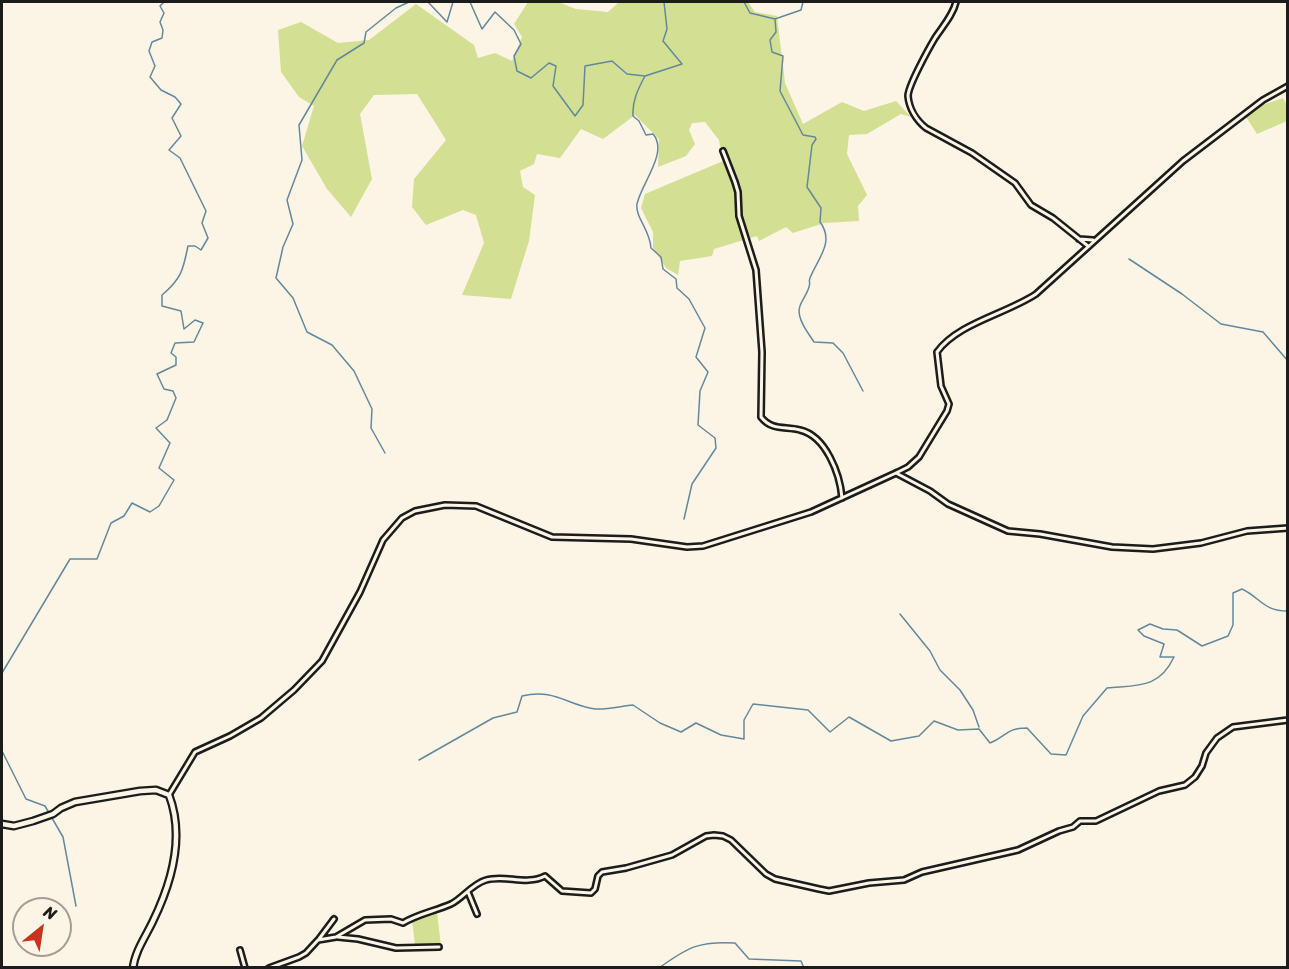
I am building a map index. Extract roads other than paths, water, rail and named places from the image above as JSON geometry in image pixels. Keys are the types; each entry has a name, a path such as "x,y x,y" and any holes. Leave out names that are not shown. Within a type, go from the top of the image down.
{"main road":[{"path":"2,824 14,826 47,817 61,807 75,802 140,791 156,790 169,795 176,838 174,863 164,896 137,953 133,968"}],"street":[{"path":"956,2 952,13 934,39 916,74 908,95 911,108 926,128 965,148 1015,183 1031,205 1053,218 1088,246"},
{"path":"169,795 195,752 231,736 261,718 322,662 360,592 383,540 402,518 415,511 445,505 476,506 505,517 529,530 552,537 631,539 687,547 703,546 811,512 896,474 915,462 947,411 949,404 939,375 937,352 939,348 963,330 1018,305 1036,294 1184,161 1263,100 1287,86"},
{"path":"723,151 738,192 739,216 756,270 762,352 761,417 769,426 800,429 820,443 834,463 842,498"},
{"path":"1079,239 1095,240"},
{"path":"896,474 930,491 948,504 1008,531 1040,534 1112,547 1153,549 1201,543 1247,531 1287,528"},
{"path":"336,937 365,920 391,919 403,923 450,904 485,880 499,878 538,880 545,876 562,891 591,893 602,872 672,855 706,836 714,835 731,840 766,874 775,879 819,890 830,891 869,883 904,880 922,872 1018,850 1073,827 1080,821 1096,821 1159,791 1185,785 1195,777 1206,753 1217,738 1233,727 1287,720"},
{"path":"468,892 477,914"},
{"path":"269,968 299,957 318,940 334,919"},
{"path":"318,940 336,937 358,939 396,948 439,947"},
{"path":"240,950 245,968"}],"waterway":[{"path":"2,673 70,559 97,559 111,523 124,516 132,503 150,512 159,506 174,480 159,468 170,443 156,428 167,420 176,398 173,391 164,389 157,374 176,365 176,357 171,353 175,343 194,342 203,323 195,320 184,329 181,311 162,306 162,295 180,274 188,246 195,246 201,250 208,238 202,223 206,211 180,158 169,150 181,136 172,118 181,104 175,97 161,90 150,77 155,66 149,51 152,42 162,38 163,30 160,22 164,13 160,6 164,2"},
{"path":"385,453 371,428 372,409 354,371 332,345 307,332 293,298 276,278 283,247 293,224 287,200 302,160 299,125 337,60 364,43 366,32 396,8 409,2"},
{"path":"428,2 447,22 453,2"},
{"path":"470,2 482,29 495,12 514,30 521,44 514,56 517,71 531,78 549,63 556,66 553,86 575,116 583,105 585,66 612,61 627,74 645,76 682,64 663,41 667,29 664,2"},
{"path":"744,2 750,13 775,19 801,10 803,2"},
{"path":"775,19 776,32 770,40 772,52 783,56 780,91 803,135 816,139 812,145 807,187 821,208 820,222 826,236 824,250 810,278 810,285 800,305 799,313 804,327 814,342 833,343 843,353 863,391"},
{"path":"645,76 638,90 633,116 639,121 646,135 653,134 658,150 639,196 637,209 651,248 661,257 663,269 676,279 677,288 689,299 705,328 696,357 708,372 700,391 698,425 715,438 716,448 692,484 684,519"},
{"path":"1129,259 1182,294 1221,324 1263,332 1288,361"},
{"path":"419,760 493,718 517,712 522,696 533,694 552,696 595,709 633,705 660,723 681,732 696,723 721,735 744,739 744,720 753,704 808,710 830,732 849,717 891,741 919,736 934,721 958,730 979,729 990,743 1011,731 1027,728 1051,754 1066,755 1083,716 1107,688 1137,685 1154,680 1168,667 1174,657 1160,657 1164,644 1144,636 1138,630 1150,624 1163,629 1177,630 1202,646 1228,636 1233,625 1233,593 1242,589 1273,609 1288,611"},
{"path":"900,614 930,651 940,670 960,690 973,710 979,727"},
{"path":"2,751 26,799 45,806 63,837 76,906"},
{"path":"659,968 686,950 712,943 735,943 749,959 801,961 804,968"}]}
